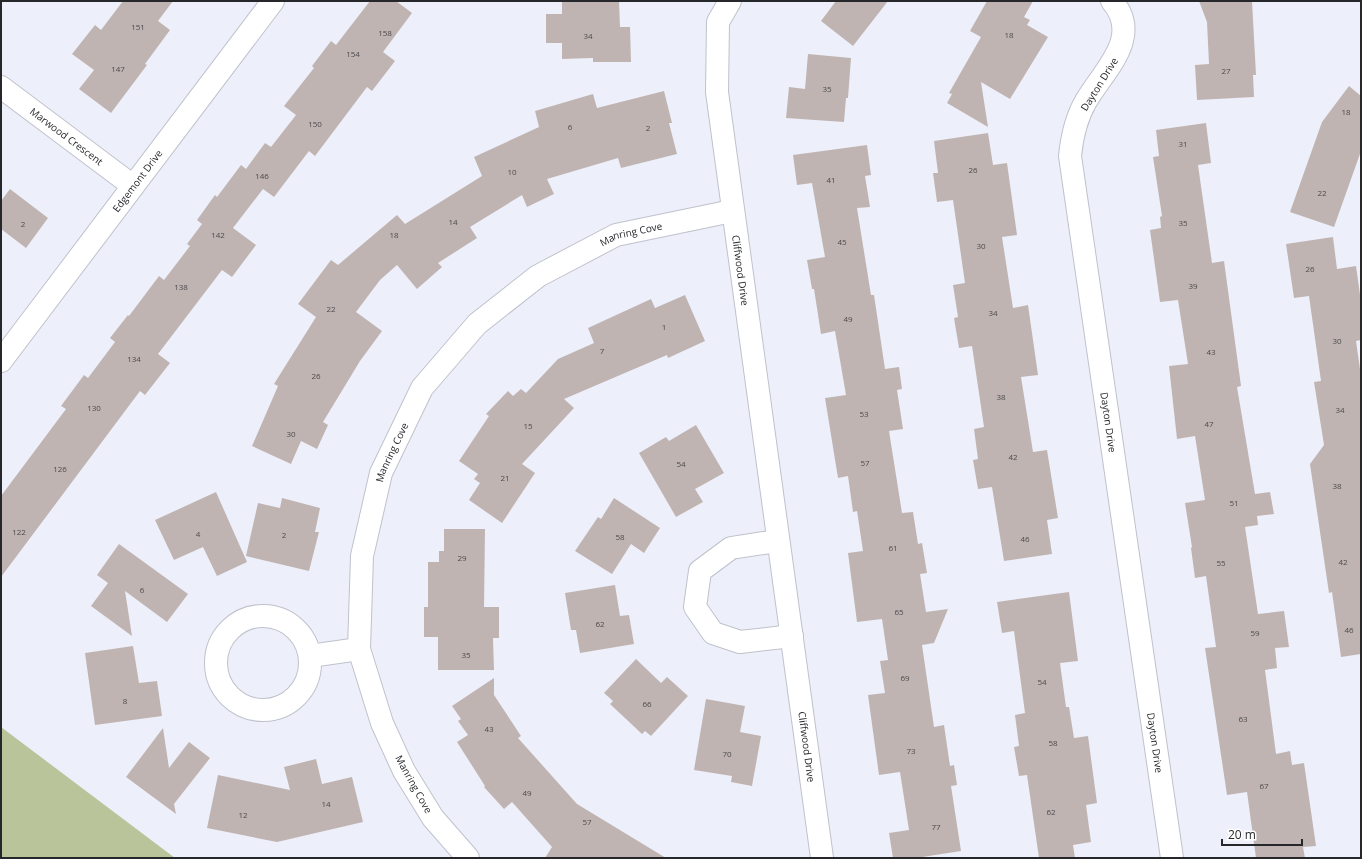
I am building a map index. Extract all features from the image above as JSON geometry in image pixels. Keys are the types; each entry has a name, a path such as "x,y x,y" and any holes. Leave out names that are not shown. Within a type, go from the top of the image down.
{"street":[{"name":"Edgemont Drive","path":"1,361 273,1"},
{"name":"Cliffwood Drive","path":"730,1 718,22 717,92 777,541 792,636 822,858"},
{"name":"Dayton Drive","path":"1112,1 1120,10 1124,30 1121,49 1086,101 1072,137 1070,156 1172,858"},
{"name":"Marwood Crescent","path":"1,86 133,186"},
{"name":"Manring Cove","path":"468,858 433,818 404,770 382,722 359,649 362,556 380,473 422,388 477,324 538,276 616,235 732,211"},
{"path":"777,541 731,548 700,571 695,607 713,633 740,642 792,636"},
{"path":"256,616 271,616 291,625 306,642 310,656 310,673 303,688 293,700 278,708 262,711 241,705 231,699 221,686 215,671 216,654 221,640 230,628 242,620 256,616"},
{"path":"310,656 359,649"}],"green space":[{"path":"1,727 175,858 1,858"}],"building":[{"path":"123,1 173,1 158,21 170,30 145,64 147,65 111,113 79,89 94,70 72,54 95,25 101,30"},
{"path":"370,1 396,1 412,13 383,52 395,61 372,91 367,87 315,156 309,151 274,197 263,189 233,228 256,245 232,277 222,270 158,354 170,363 145,395 140,391 1,577 1,496 66,409 61,406 84,375 88,378 115,342 110,338 128,315 129,316 159,276 164,280 190,246 187,244 202,224 197,220 215,195 217,197 241,165 246,169 265,143 271,147 296,115 284,106 314,68 312,66 331,41 336,45"},
{"path":"562,1 619,1 620,27 630,27 631,62 593,62 593,58 562,59 562,43 546,43 546,14 562,14"},
{"path":"836,1 888,1 853,46 821,21"},
{"path":"987,1 1033,1 1024,17 1030,20 1027,25 1048,37 1010,99 981,82 988,127 947,103 952,94 949,93 981,37 970,31"},
{"path":"1199,1 1252,1 1256,75 1253,75 1254,97 1197,100 1195,65 1209,64 1207,22"},
{"path":"808,54 851,58 848,98 846,98 844,122 786,118 789,87 805,89"},
{"path":"1349,86 1361,96 1361,151 1334,227 1290,212 1322,122"},
{"path":"664,91 672,123 669,123 677,154 621,168 618,158 547,179 554,194 527,207 522,195 470,227 477,238 438,263 442,267 417,289 397,265 380,280 356,312 382,331 360,361 323,422 328,425 317,449 301,441 291,464 252,446 278,386 274,384 316,317 298,304 331,260 338,265 397,215 405,224 482,176 474,157 539,127 535,111 593,94 597,108"},
{"path":"1206,123 1211,163 1198,165 1212,263 1224,261 1241,386 1237,387 1255,494 1270,492 1274,514 1257,516 1258,525 1245,527 1258,614 1284,611 1289,647 1275,648 1277,668 1265,670 1276,754 1290,751 1292,765 1304,763 1316,846 1303,847 1305,858 1256,858 1247,792 1227,795 1205,648 1216,647 1206,576 1195,578 1185,503 1205,500 1195,436 1177,439 1169,366 1188,364 1178,300 1160,302 1150,230 1161,228 1160,217 1162,216 1153,157 1159,156 1156,130"},
{"path":"988,133 993,165 1007,163 1017,235 1002,237 1013,308 1028,305 1038,375 1021,377 1033,452 1047,450 1058,518 1047,520 1052,554 1004,561 992,487 978,489 973,460 978,459 974,429 984,427 972,346 959,348 954,318 958,317 953,285 965,283 953,200 937,202 933,173 938,173 934,141"},
{"path":"867,145 871,175 865,176 870,207 857,208 871,295 874,295 885,369 899,367 902,389 897,390 903,429 889,431 902,513 913,512 918,544 922,543 927,573 920,574 926,612 948,609 934,643 922,645 934,727 944,725 950,766 954,765 957,785 951,786 961,851 916,858 893,858 889,833 909,830 900,772 879,775 868,695 885,693 880,661 888,660 882,619 857,622 848,553 863,551 857,511 853,512 848,476 838,478 825,398 846,395 835,331 821,334 814,289 812,289 807,260 825,257 812,183 797,185 793,155"},
{"path":"10,189 48,218 26,248 1,229 1,201"},
{"path":"1333,237 1337,269 1356,266 1361,302 1361,340 1356,341 1361,376 1361,654 1341,657 1332,592 1329,593 1310,464 1324,445 1314,382 1321,381 1309,296 1294,298 1286,244"},
{"path":"685,295 705,341 668,358 667,355 564,399 574,408 522,464 535,473 502,523 469,500 480,483 474,479 478,474 459,461 489,416 486,414 508,391 513,396 521,389 526,393 558,359 594,343 588,328 651,299 655,308"},
{"path":"696,425 724,473 695,489 703,502 676,517 639,453 666,437 669,441"},
{"path":"216,492 247,562 217,576 203,547 174,560 155,520"},
{"path":"282,498 320,508 315,532 319,532 309,571 246,556 258,503 280,508"},
{"path":"614,498 660,528 644,553 631,544 612,574 575,551 598,517 601,519"},
{"path":"444,529 485,529 484,607 499,607 499,638 493,638 494,670 438,670 438,637 424,637 424,607 428,607 428,562 439,562 439,551 444,551"},
{"path":"119,544 188,594 167,622 125,591 132,636 91,606 108,583 97,575"},
{"path":"615,585 620,616 629,615 634,644 580,653 576,630 571,630 565,593"},
{"path":"1069,592 1078,661 1060,663 1066,707 1069,707 1074,738 1088,736 1097,803 1086,805 1091,842 1073,845 1075,858 1039,858 1027,775 1019,776 1014,747 1019,746 1015,715 1025,713 1014,631 1002,633 997,602"},
{"path":"133,646 139,683 157,681 162,716 95,725 85,653"},
{"path":"636,659 661,683 667,677 688,696 651,736 645,731 642,734 610,704 613,701 604,693"},
{"path":"494,678 494,695 521,736 518,738 577,804 666,858 545,858 552,847 512,802 504,809 484,787 485,786 457,742 468,735 458,721 461,719 452,706"},
{"path":"706,699 745,706 740,732 761,736 752,786 731,782 732,776 694,770"},
{"path":"163,728 169,768 189,742 210,758 174,804 176,814 126,777"},
{"path":"316,759 322,784 352,777 363,822 277,842 207,828 218,775 290,790 284,767"}]}
